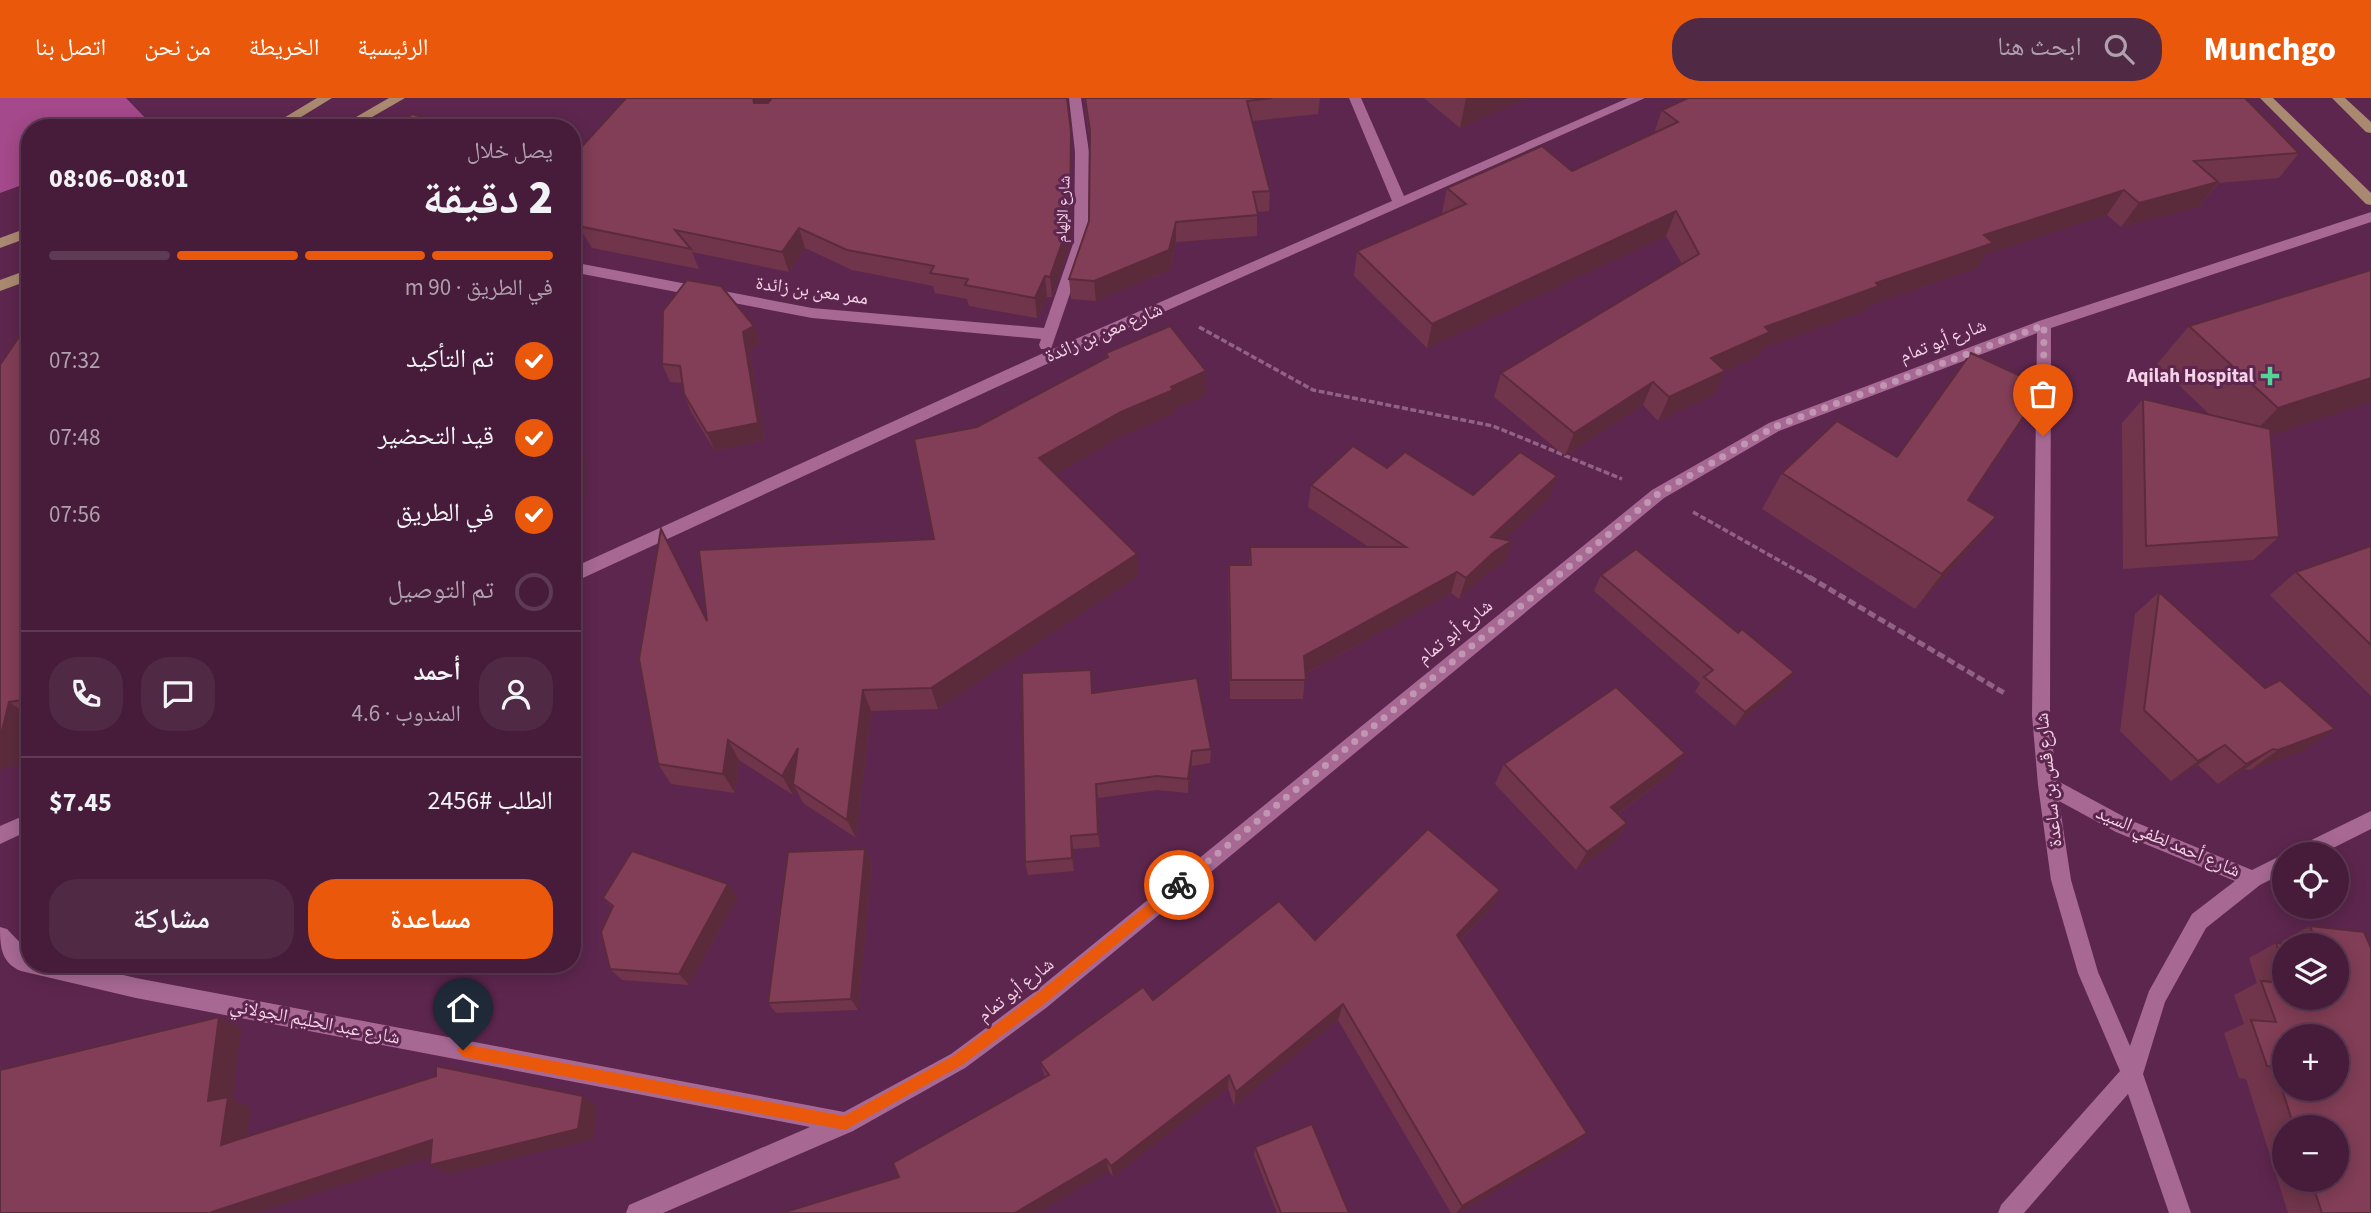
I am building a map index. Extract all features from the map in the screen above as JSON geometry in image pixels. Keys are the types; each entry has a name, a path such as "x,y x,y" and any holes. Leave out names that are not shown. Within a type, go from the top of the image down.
{"main road":[{"path":"289,119 326,98"},
{"path":"360,119 399,98"},
{"path":"2266,98 2371,201"},
{"path":"2338,98 2371,129"},
{"path":"0,243 21,235"},
{"path":"0,286 21,278"}],"street":[{"name":"شارع الإلهام","path":"1044,359 1048,334 1081,241 1082,152 1075,98"},
{"path":"1355,98 1400,203"},
{"name":"شارع معن بن زائدة","path":"581,572 1044,359 1639,98"},
{"name":"شارع أبو تمام","path":"637,1213 845,1123 958,1060 1039,1001 1658,494 1774,427 2044,325 2371,217"},
{"name":"ممر معن بن زائدة","path":"581,269 812,313 1048,334"},
{"name":"شارع قس بن ساعدة","path":"2044,325 2041,715 2047,785 2061,880 2088,972 2132,1074 2180,1213"},
{"name":"شارع أحمد لطفي السيد","path":"2047,785 2123,826 2253,879"},
{"path":"2326,842 2371,820"},
{"path":"0,835 21,825"},
{"name":"شارع أحمد لطفي السيد","path":"2132,1074 2156,998 2199,921 2253,879 2272,869"},
{"name":"شارع عبد الحليم الجولاني","path":"0,936 21,961"},
{"name":"شارع عبد الحليم الجولاني","path":"71,973 136,988 845,1123"},
{"path":"2009,1213 2132,1074"}],"shaded area":[{"path":"0,98 126,98 146,119 21,119 21,185 0,193"}],"building":[{"path":"626,98 753,98 754,103 768,103 772,98 1067,98 1071,132 1070,220 1050,277 1045,276 1035,298 965,285 968,279 930,273 934,266 847,250 799,228 782,252 675,230 691,249 583,227 581,148"},
{"path":"1085,98 1272,98 1247,101 1270,191 1253,192 1258,215 1176,222 1169,250 1094,281 1069,279 1089,221 1090,131"},
{"path":"1688,98 2245,98 2299,153 2194,161 2218,182 2139,203 2124,190 1984,235 1993,243 1876,283 1879,286 1765,327 1770,332 1711,358 1725,371 1669,397 1653,382 1574,433 1501,373 1699,254 1676,211 1432,324 1357,251 1466,204 1447,188 1542,146 1572,171 1678,122 1662,110"},
{"path":"412,114 429,119 406,119"},
{"name":"Aqilah Hospital","path":"2371,270 2371,378 2278,408 2189,326"},
{"path":"687,280 721,286 754,326 743,332 758,423 707,433 684,394 680,366 662,364 663,311"},
{"path":"1170,326 1206,371 1171,387 1173,390 1121,412 1039,458 1137,554 931,688 863,690 847,820 793,784 798,748 782,776 728,740 723,774 658,764 639,659 661,529 707,621 699,550 934,539 914,439 977,427 1108,357 1106,353"},
{"path":"21,334 21,700 9,702 0,739 0,365"},
{"path":"1971,353 2025,378 2032,404 1968,500 1996,517 1942,574 1782,473 1837,421 1897,457"},
{"path":"2143,399 2270,429 2279,537 2146,546"},
{"path":"1353,446 1387,468 1405,452 1473,495 1520,452 1557,476 1491,537 1512,541 1495,551 1466,578 1457,572 1304,656 1306,680 1231,680 1229,565 1251,565 1250,547 1406,547 1311,485"},
{"path":"2371,546 2371,645 2296,572"},
{"path":"1636,549 1738,633 1742,629 1794,672 1745,712 1704,677 1713,670 1601,575"},
{"path":"2159,592 2265,688 2280,680 2335,729 2278,750 2273,749 2246,764 2225,745 2198,761 2144,710"},
{"path":"1091,670 1092,693 1197,678 1211,749 1192,751 1188,779 1157,776 1096,784 1098,834 1071,836 1072,858 1025,862 1022,673"},
{"path":"1616,687 1685,753 1611,807 1627,823 1587,852 1504,764"},
{"path":"1428,829 1500,890 1457,935 1587,1133 1462,1206 1343,1004 1236,1092 1229,1075 1111,1166 1106,1159 1015,1213 782,1213 899,1177 893,1163 1049,1075 1040,1062 1143,987 1153,1000 1279,901 1315,940"},
{"path":"865,849 851,999 768,1003 788,852"},
{"path":"632,851 728,884 679,974 610,969 601,932 613,906 603,898"},
{"path":"2310,926 2364,932 2371,948 2371,1213 2322,1213 2315,1192 2349,1192 2349,1115 2290,1115 2286,1101 2349,1101 2349,1024 2272,1024 2272,1067 2267,1066 2251,1020 2276,1022 2261,981 2272,982 2272,1010 2349,1010 2349,933 2313,933"},
{"path":"219,1017 208,1101 228,1097 221,1145 436,1076 436,1066 583,1096 578,1129 430,1165 432,1140 212,1213 0,1213 0,1070"},
{"path":"1312,1124 1349,1213 1281,1213 1255,1147"}],"way so far":[{"path":"1179,885 1658,494 1774,427 2044,325 2043,436"}],"place":[{"name":"Aqilah Hospital","path":"2270,376"}],"route":[{"path":"463,1050 845,1123 958,1060 1039,1001 1179,885"}]}
